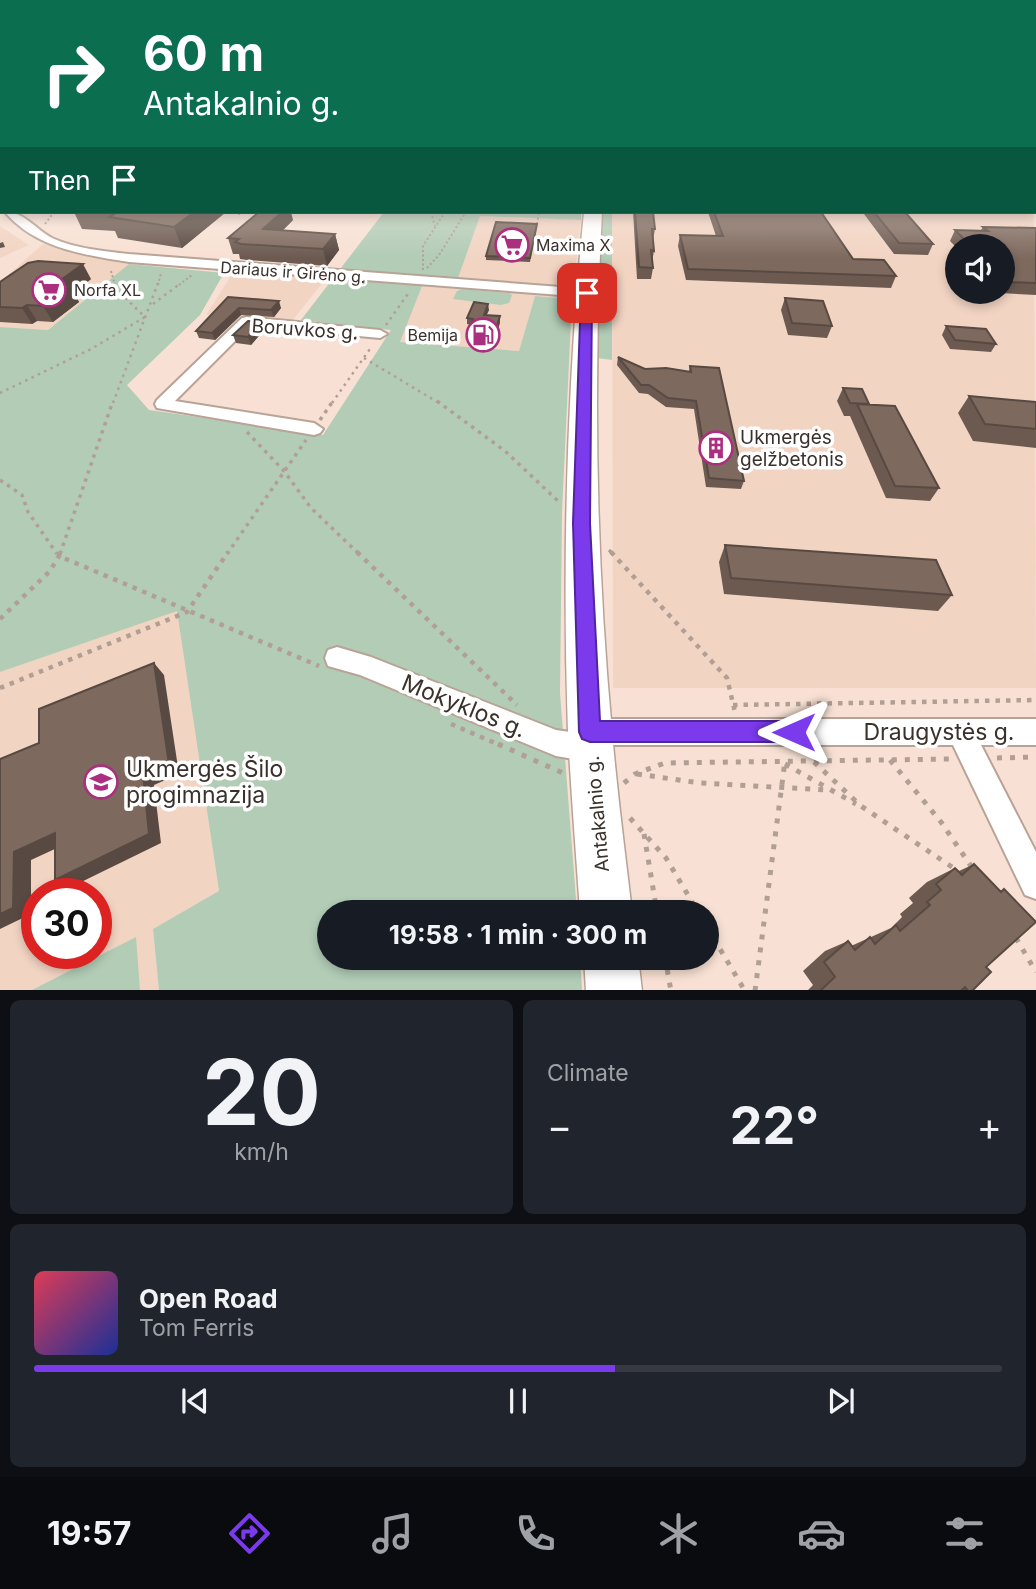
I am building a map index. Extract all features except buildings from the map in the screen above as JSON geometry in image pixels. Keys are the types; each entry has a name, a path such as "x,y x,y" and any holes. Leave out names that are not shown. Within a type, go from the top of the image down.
{"main road":[{"name":"Antakalnio g.","path":"593,214 587,293 579,741 595,787 605,900"},
{"path":"612,970 614,990"}],"street":[{"name":"Dariaus ir Girėno g.","path":"20,215 41,237 59,244 105,254 202,265 587,293"},
{"name":"Boruvkos g.","path":"314,429 163,404 247,321 380,334"},
{"name":"Mokyklos g.","path":"329,662 362,665 579,741"},
{"path":"960,732 1036,884"},
{"name":"Draugystės g.","path":"579,741 1036,732"}],"path":[{"path":"432,214 435,226"},
{"path":"444,214 424,246 423,272 439,255 465,214"},
{"path":"537,223 539,214"},
{"path":"0,619 50,571 59,556 136,337 152,305 166,262"},
{"path":"152,305 202,265"},
{"path":"111,271 116,289 145,317"},
{"path":"0,688 187,612 418,280"},
{"path":"0,393 91,349 145,317"},
{"path":"230,415 284,471 311,508 579,741"},
{"path":"0,480 22,495 28,512 59,556 187,612 329,662"},
{"path":"733,705 1036,700"},
{"path":"444,721 568,776 574,785 617,789 635,774 665,763 1036,757"},
{"path":"890,760 941,822 975,872"},
{"path":"812,761 861,806"},
{"path":"755,990 785,763"},
{"path":"785,763 828,790 861,806 965,876"},
{"path":"635,774 700,783 828,790"},
{"path":"626,813 666,858 691,900"},
{"path":"644,834 655,900"},
{"path":"1009,926 1036,972"},
{"path":"719,947 745,990"},
{"path":"667,970 671,990"}],"shaded area":[{"path":"612,214 1034,214 1036,688 613,688"},
{"path":"480,216 581,220 572,299 535,296 519,351 399,343 426,276 458,277"},
{"path":"0,226 29,245 0,258"},
{"path":"43,244 129,264 48,330 0,327 0,282"},
{"path":"234,271 328,276 292,321 206,315"},
{"name":"Ukmergės Šilo progimnazija","path":"177,610 219,892 153,929 159,990 0,990 0,672"}],"green space":[{"path":"382,214 581,214 581,220 480,216 458,278 426,276 400,342 519,351 535,296 572,299 562,512 560,693 576,900 317,900 317,970 581,970 582,990 159,990 153,929 219,891 177,611 0,672 0,327 48,330 129,264 224,273 200,315 127,385 149,410 323,435 391,330 301,320"},
{"path":"600,214 612,214 612,360 597,358"},
{"path":"462,289 512,295 509,303 501,305 453,299 457,291"},
{"path":"136,937 140,990 32,990 73,969 112,969 112,949"}],"place":[{"name":"Maxima X","path":"512,245"},
{"name":"Norfa XL","path":"49,290"},
{"name":"Bemija","path":"483,335"},
{"name":"Ukmergės gelžbetonis","path":"716,448"},
{"name":"Ukmergės Šilo progimnazija","path":"101,782"}],"route":[{"path":"587,293 582,523 584,643 590,732 794,732"}]}
